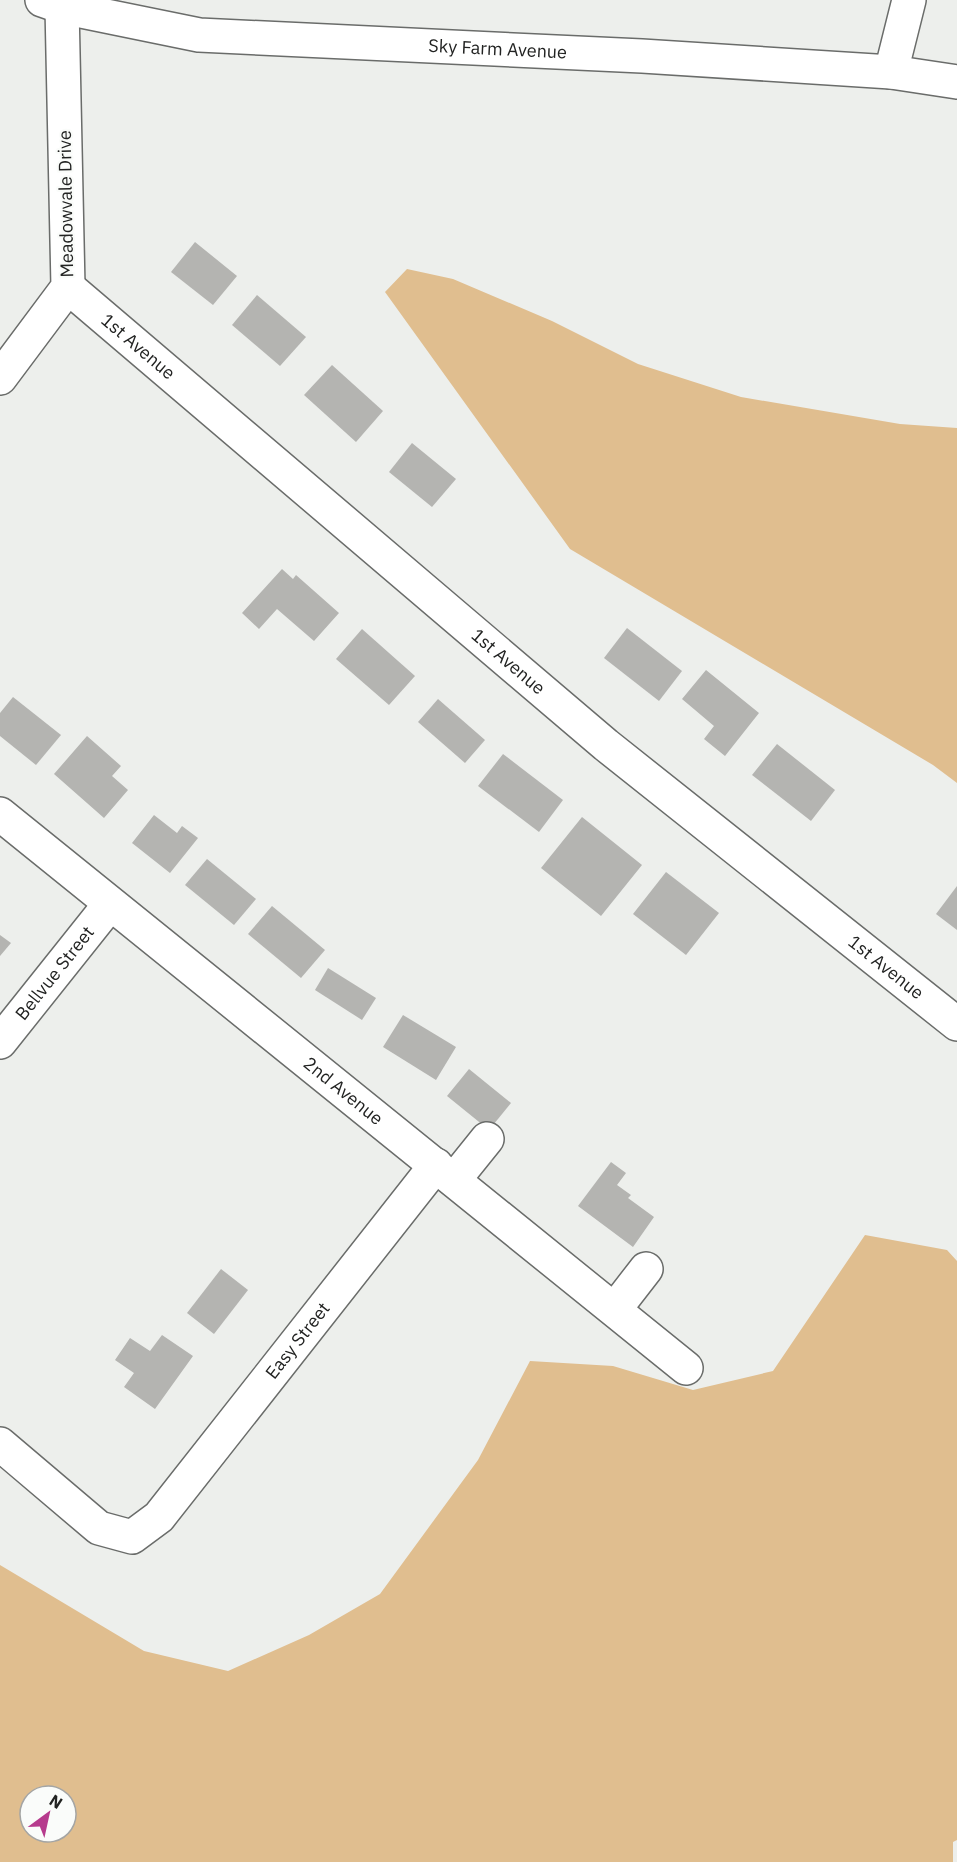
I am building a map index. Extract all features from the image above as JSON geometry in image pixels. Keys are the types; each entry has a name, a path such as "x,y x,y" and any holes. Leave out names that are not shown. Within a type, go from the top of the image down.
{"street":[{"path":"891,72 909,0"},
{"name":"Sky Farm Avenue","path":"52,3 199,35 642,56 891,72 957,82"},
{"name":"Meadowvale Drive","path":"0,378 68,287 52,3"},
{"name":"1st Avenue","path":"68,287 606,745 957,1024"},
{"name":"2nd Avenue","path":"0,814 686,1368"},
{"name":"Bellvue Street","path":"0,1042 110,904"},
{"name":"Easy Street","path":"0,1444 99,1528 132,1537 159,1517 445,1172 487,1139"},
{"path":"615,1309 646,1269"}],"shaded area":[{"path":"407,269 453,279 552,321 638,364 741,397 900,424 957,428 957,783 933,765 570,549 385,292"},
{"path":"865,1235 947,1250 957,1261 957,1840 953,1842 953,1862 0,1862 0,1565 144,1651 228,1671 309,1635 380,1594 478,1460 530,1361 613,1366 693,1390 773,1371"}],"building":[{"path":"195,242 237,276 213,305 171,272"},
{"path":"257,295 306,337 280,366 232,325"},
{"path":"332,365 383,411 356,442 304,395"},
{"path":"412,443 456,479 432,507 389,472"},
{"path":"282,569 293,579 296,575 339,613 314,641 277,609 259,629 242,613"},
{"path":"627,628 682,671 659,701 604,658"},
{"path":"362,629 415,676 389,705 336,659"},
{"path":"706,670 759,713 725,756 704,739 714,726 682,699"},
{"path":"13,697 61,735 36,765 0,736 0,713"},
{"path":"438,699 485,740 465,763 418,722"},
{"path":"87,736 121,766 112,776 128,790 104,818 54,774"},
{"path":"777,744 835,790 811,821 752,775"},
{"path":"503,754 563,800 539,832 478,786"},
{"path":"154,815 177,833 182,826 198,838 170,873 132,843"},
{"path":"582,817 642,865 601,916 541,868"},
{"path":"207,859 256,899 234,925 185,885"},
{"path":"666,872 719,913 686,955 633,914"},
{"path":"957,886 957,930 936,914"},
{"path":"272,906 325,950 301,978 248,934"},
{"path":"0,935 11,943 0,956"},
{"path":"328,968 376,998 362,1020 315,990"},
{"path":"403,1015 456,1047 436,1080 383,1047"},
{"path":"469,1069 511,1103 489,1130 447,1096"},
{"path":"611,1162 626,1173 617,1185 631,1195 628,1198 654,1217 633,1247 578,1206"},
{"path":"221,1269 248,1290 214,1334 187,1313"},
{"path":"162,1335 193,1356 155,1409 124,1387 134,1373 115,1360 130,1338 150,1351"}]}
